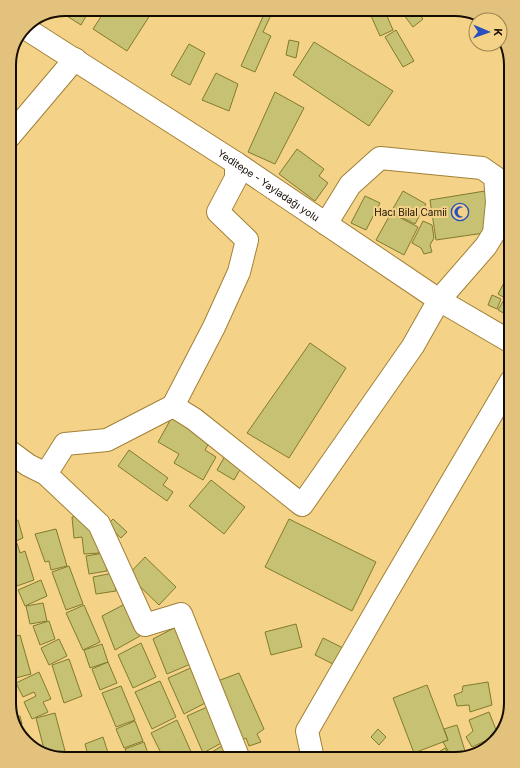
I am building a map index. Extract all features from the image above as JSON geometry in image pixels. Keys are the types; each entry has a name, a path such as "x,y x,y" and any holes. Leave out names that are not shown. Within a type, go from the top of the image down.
{"street":[{"name":"Yeditepe - Yayladağı yolu","path":"29,31 236,163 439,300 504,338"},
{"path":"16,129 75,59"},
{"path":"173,406 194,419 302,505 413,346 439,300 486,246 494,233 497,202 495,177 482,168 380,158 350,185 326,224"},
{"path":"46,474 65,444 107,440 173,406 214,327 241,266 248,240 218,212 236,178 236,163"},
{"path":"312,752 307,731 504,393"},
{"path":"16,456 28,465 46,474 99,524 145,626 181,614 236,752"}],"building":[{"path":"67,16 86,16 81,25"},
{"path":"101,16 150,16 127,51 93,29"},
{"path":"263,16 271,16 263,32 271,36 255,72 241,66"},
{"path":"371,16 387,16 393,30 380,36"},
{"path":"405,16 421,16 423,19 413,27"},
{"path":"396,30 414,61 403,67 385,37"},
{"path":"289,40 299,42 296,58 286,55"},
{"path":"314,42 393,91 369,126 293,75"},
{"path":"189,44 205,53 190,85 171,75"},
{"path":"216,73 238,84 229,111 202,100"},
{"path":"275,92 304,108 275,164 248,152"},
{"path":"297,149 324,169 319,176 328,183 315,201 279,174"},
{"path":"403,191 426,204 415,224 391,212"},
{"name":"Hacı Bilal Camii","path":"485,191 491,232 436,240 430,200"},
{"path":"365,196 380,203 366,230 351,223"},
{"path":"391,213 418,227 404,255 376,240"},
{"path":"423,221 432,225 434,238 430,245 432,252 424,254 421,248 412,243"},
{"path":"504,283 504,297 498,294"},
{"path":"492,295 501,299 497,309 488,305"},
{"path":"504,300 504,313 498,310"},
{"path":"310,343 346,368 289,458 247,433"},
{"path":"172,417 211,440 205,450 216,457 203,480 174,463 179,454 158,442"},
{"path":"129,450 168,478 163,485 173,492 167,501 118,466"},
{"path":"225,456 242,466 234,480 217,470"},
{"path":"211,480 245,507 224,534 189,506"},
{"path":"88,515 98,539 99,553 84,554 82,537 74,538 72,517"},
{"path":"113,519 127,532 121,538 107,525"},
{"path":"289,519 376,562 352,611 265,567"},
{"path":"16,520 18,520 23,538 16,541"},
{"path":"56,529 67,566 51,570 49,561 45,562 35,534"},
{"path":"16,543 20,553 25,551 34,580 16,586"},
{"path":"104,553 107,571 89,574 86,556"},
{"path":"145,557 176,587 159,605 128,575"},
{"path":"69,566 83,604 66,610 52,572"},
{"path":"113,573 116,591 96,594 93,577"},
{"path":"41,580 47,596 25,606 18,590"},
{"path":"43,603 47,621 30,624 26,606"},
{"path":"125,604 140,636 115,650 102,616"},
{"path":"84,605 100,642 83,650 66,613"},
{"path":"49,621 55,639 40,645 33,626"},
{"path":"296,624 302,647 271,655 265,632"},
{"path":"178,626 193,663 167,674 153,639"},
{"path":"20,635 31,674 16,678 16,636"},
{"path":"323,638 343,648 335,665 315,655"},
{"path":"59,639 67,656 49,665 41,648"},
{"path":"141,643 156,677 133,688 118,655"},
{"path":"102,644 108,662 90,668 84,650"},
{"path":"69,659 82,696 64,703 52,665"},
{"path":"108,662 117,683 100,690 92,669"},
{"path":"195,666 211,700 184,714 168,678"},
{"path":"39,672 51,699 43,702 48,712 32,719 24,702 36,696 34,692 23,697 16,683"},
{"path":"239,673 264,729 257,734 261,742 249,746 246,738 240,741 215,682"},
{"path":"160,681 176,717 152,729 135,692"},
{"path":"488,682 492,705 470,712 469,705 457,706 454,695 462,692 463,686"},
{"path":"427,685 448,740 414,752 393,698"},
{"path":"121,686 135,720 116,727 102,693"},
{"path":"214,704 227,740 203,752 187,716"},
{"path":"489,712 496,730 488,740 472,747 466,737 473,731 469,720"},
{"path":"55,713 65,751 55,751 44,747 36,718"},
{"path":"18,716 20,716 21,724"},
{"path":"177,720 191,752 160,752 151,733"},
{"path":"135,721 143,741 124,748 116,729"},
{"path":"457,725 465,751 449,752 443,742 448,740 444,729"},
{"path":"378,729 386,737 379,745 371,737"},
{"path":"103,737 108,752 87,752 85,744"},
{"path":"144,742 148,752 126,752 125,749"},
{"path":"228,742 232,752 212,752"},
{"path":"445,748 448,752 439,752"}],"place":[{"name":"Hacı Bilal Camii","path":"460,212"}]}
